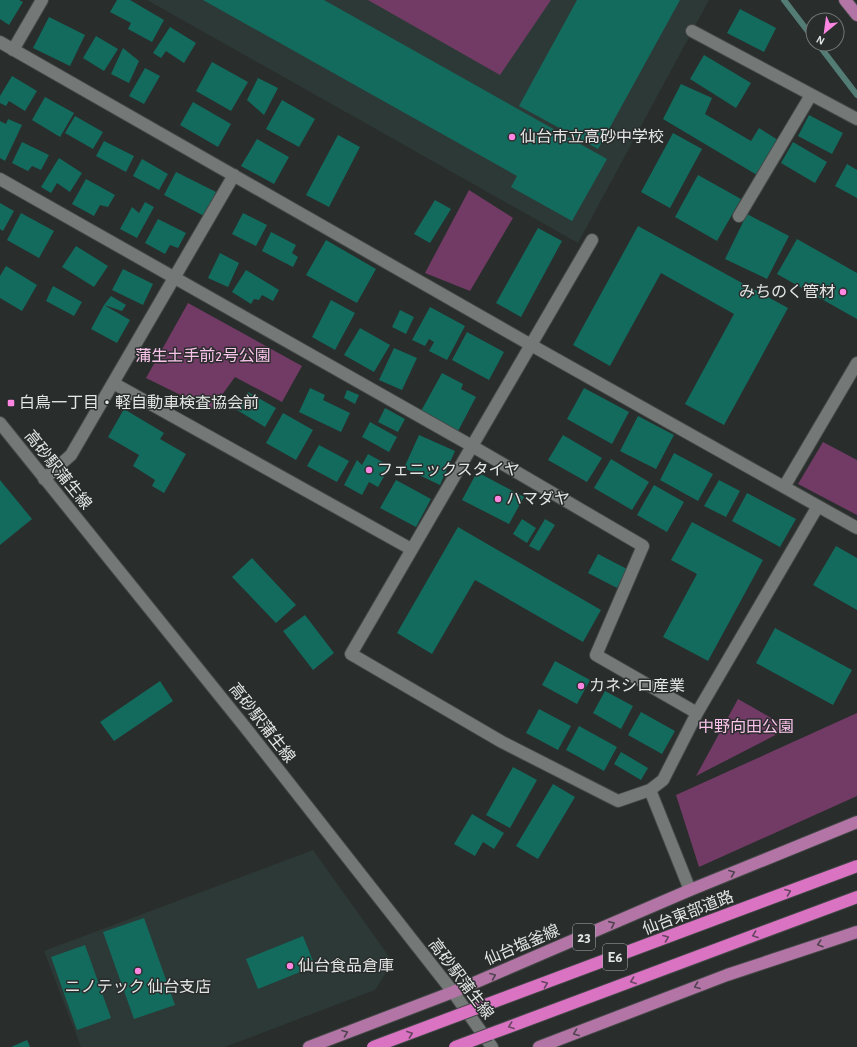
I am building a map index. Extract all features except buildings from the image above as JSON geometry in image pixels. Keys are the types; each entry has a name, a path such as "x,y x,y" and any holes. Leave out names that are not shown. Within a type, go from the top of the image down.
{"highway":[{"name":"仙台東部道路","path":"373,1047 857,866"},
{"name":"E6","path":"455,1047 857,897"},
{"path":"461,1047 490,1034"}],"main road":[{"path":"845,0 857,15"},
{"name":"仙台塩釜線","path":"309,1047 453,992 690,890 857,822"},
{"path":"539,1047 727,975 857,932"}],"street":[{"path":"13,50 42,0"},
{"path":"692,31 857,119"},
{"path":"0,42 531,345 857,528"},
{"path":"739,216 811,94"},
{"path":"44,478 71,454 234,175"},
{"path":"0,179 174,279 472,446 643,546 596,655 697,713"},
{"path":"592,240 351,654 502,742 618,801 650,790 663,780 697,713 818,506"},
{"path":"784,487 857,363"},
{"path":"113,383 411,549"},
{"name":"高砂駅蒲生線","path":"0,423 245,727 453,992 492,1047"},
{"path":"650,790 690,890"}],"shaded area":[{"name":"仙台市立高砂中学校","path":"147,0 709,0 578,243"},
{"path":"313,850 393,962 375,990 225,1047 81,1047 44,951"}],"green space":[{"path":"368,0 551,0 500,75"},
{"path":"469,190 513,218 470,291 425,273"},
{"name":"蒲生土手前2号公園","path":"188,303 302,366 282,402 235,377 211,410 146,378"},
{"path":"823,442 857,460 857,515 798,484"},
{"name":"中野向田公園","path":"738,699 789,728 696,776"},
{"path":"857,713 857,796 699,867 676,795"}],"waterway":[{"path":"784,0 805,28"},
{"path":"824,52 857,95"}],"place":[{"name":"仙台市立高砂中学校","path":"512,137"},
{"name":"みちのく管材","path":"843,292"},
{"name":"白鳥一丁目・軽自動車検査協会前","path":"11,403"},
{"name":"フェニックスタイヤ","path":"369,470"},
{"name":"ハマダヤ","path":"498,499"},
{"name":"カネシロ産業","path":"581,686"},
{"name":"仙台食品倉庫","path":"290,966"},
{"name":"ニノテック 仙台支店","path":"138,971"}]}
